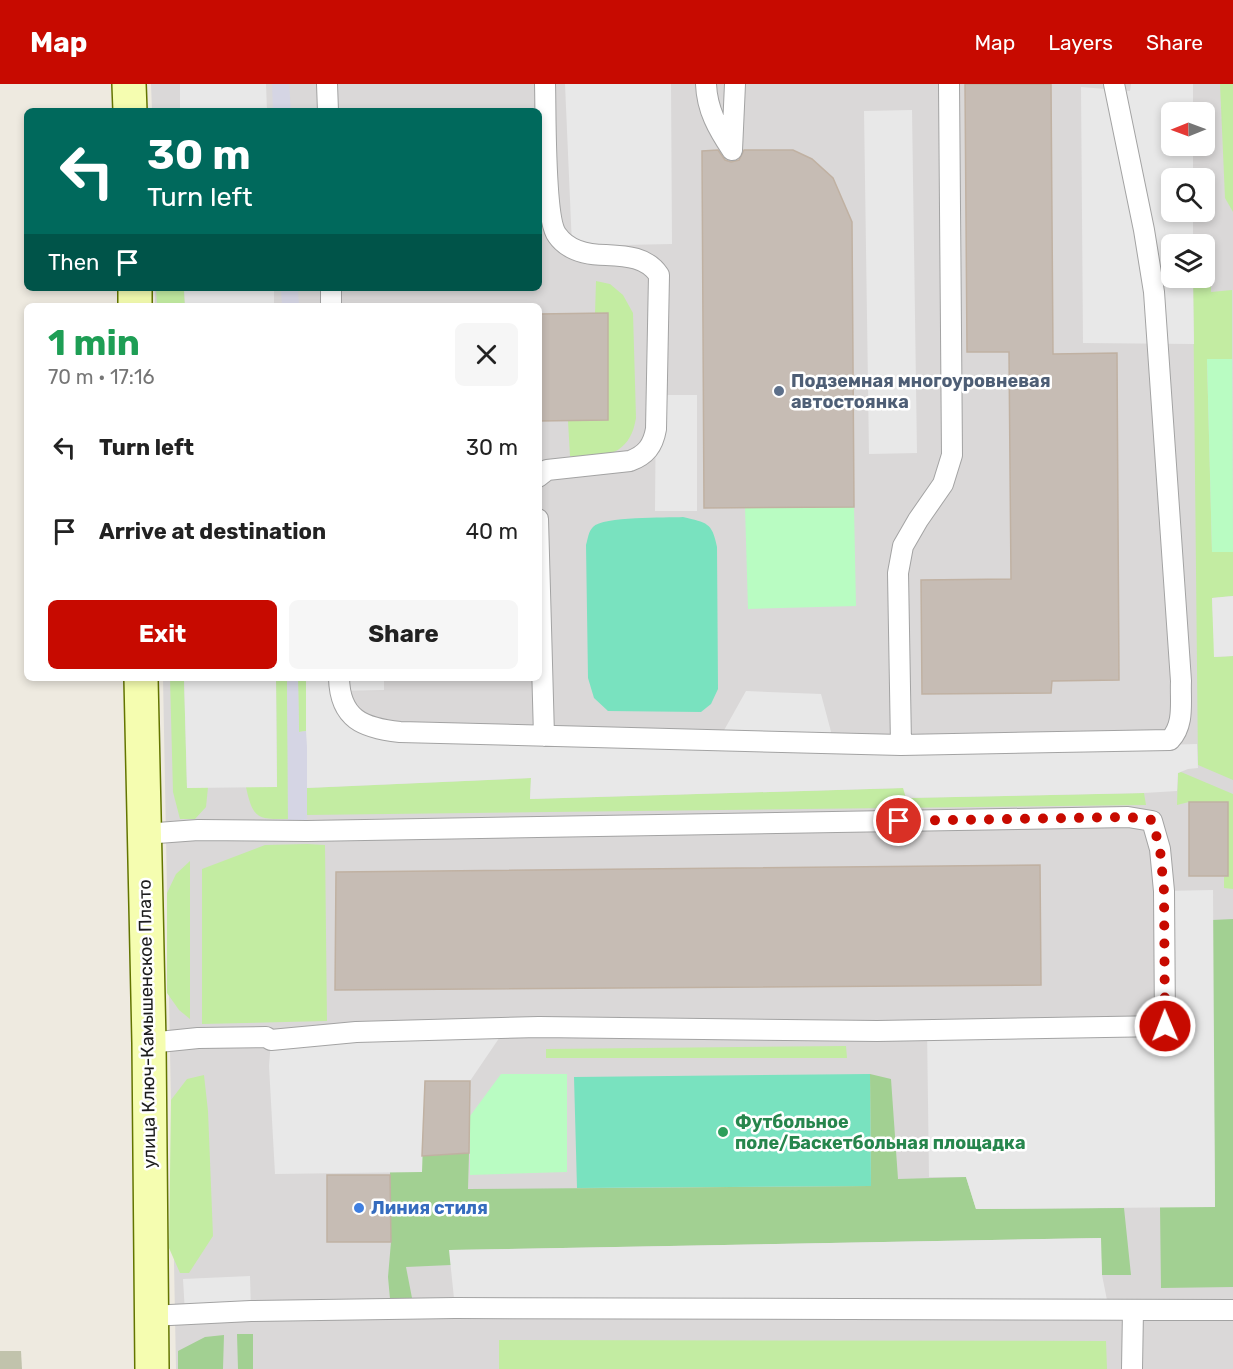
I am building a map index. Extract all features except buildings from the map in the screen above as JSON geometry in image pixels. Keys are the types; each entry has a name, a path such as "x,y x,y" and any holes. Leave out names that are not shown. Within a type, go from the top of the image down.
{"street":[{"path":"129,84 130,108"},
{"name":"улица Ключ-Камышенское Плато","path":"141,681 149,1043 152,1369"}],"lane":[{"path":"327,84 328,108"},
{"path":"542,474 547,470 630,461 639,458 652,446 656,429 660,275 645,260 583,253 563,243 555,233 548,205 545,84"},
{"path":"706,84 710,109 718,129 732,150 735,84"},
{"path":"902,745 898,573 903,546 918,520 944,484 952,455 949,84"},
{"path":"339,681 339,695 356,721 364,725 400,732 902,745 1170,740 1181,721 1181,681 1154,292 1144,230 1113,84"},
{"path":"542,664 544,736"},
{"path":"144,834 198,831 1128,817 1152,820 1160,849 1164,891 1165,1026 877,1030 539,1027 356,1032 271,1040 266,1036 198,1038 149,1043"},
{"path":"150,1316 251,1311 455,1308 1233,1310"},
{"path":"1132,1369 1133,1310"}],"shaded area":[{"path":"151,84 1233,84 1233,1369 176,1369 163,681 542,681 542,303 155,303 155,291 542,291 542,108 152,108"},
{"path":"180,84 266,84 267,108 180,108"},
{"path":"272,84 289,84 291,108 273,108"},
{"path":"565,84 671,84 672,244 572,246"},
{"path":"1131,84 1193,84 1193,102 1161,102 1161,156 1193,156 1193,168 1161,168 1161,222 1193,222 1193,234 1161,234 1161,288 1193,288 1194,344 1083,343 1081,87 1130,91"},
{"path":"912,110 917,453 869,454 864,111"},
{"path":"184,291 274,291 274,303 185,303"},
{"path":"281,291 298,291 299,303 282,303"},
{"path":"656,395 697,395 697,511 655,511"},
{"path":"1233,596 1233,656 1214,657 1212,598"},
{"path":"184,681 276,681 277,787 187,788"},
{"path":"287,681 298,681 299,732 306,731 307,747 307,831 288,831"},
{"path":"306,681 384,681 384,690 339,691 356,721 718,741 746,691 821,694 834,743 1197,744 1198,768 1178,773 1177,791 1144,793 906,798 903,788 530,799 531,778 306,788"},
{"path":"1213,890 1215,1207 976,1209 966,1177 929,1177 927,1028 1165,1026 1164,891"},
{"path":"506,1028 470,1081 425,1081 422,1172 275,1174 269,1066 271,1040"},
{"path":"1101,1238 1102,1275 1109,1310 455,1308 449,1250"},
{"path":"250,1276 251,1311 185,1313 183,1279"},
{"path":"0,1351 21,1351 22,1369 0,1369"}],"green space":[{"path":"1220,84 1233,84 1233,212 1225,198"},
{"path":"596,281 610,284 623,295 633,313 636,418 633,431 621,448 593,457 570,456 568,421 608,420 608,314 595,314"},
{"path":"1193,288 1211,288 1211,292 1232,290 1232,359 1207,360 1212,552 1233,552 1233,596 1212,598 1215,657 1233,656 1233,780 1198,765"},
{"path":"156,291 184,291 185,303 157,303"},
{"path":"1207,359 1232,359 1233,552 1212,552"},
{"path":"745,507 854,507 856,606 748,609"},
{"path":"683,517 707,525 713,533 717,547 718,689 711,704 701,712 608,711 594,698 588,678 586,545 589,533 599,523 609,521"},
{"path":"170,681 184,681 187,788 208,787 206,807 195,819 180,819 173,792"},
{"path":"276,681 287,681 289,819 264,818 258,815 251,806 246,787 277,787"},
{"path":"298,681 306,681 306,731 299,732"},
{"path":"1181,772 1233,794 1233,889 1224,888 1224,877 1228,876 1228,803 1189,802 1177,805 1178,773"},
{"path":"531,778 530,799 904,788 906,798 1144,793 1146,805 306,815 306,788"},
{"path":"265,845 325,845 327,1021 202,1024 202,869"},
{"path":"190,861 190,1019 179,1010 167,993 167,893 176,874"},
{"path":"1233,919 1233,1287 1161,1288 1160,1207 1215,1206 1212,920"},
{"path":"846,1046 847,1058 546,1058 546,1049"},
{"path":"501,1074 567,1074 567,1172 470,1175 470,1116"},
{"path":"870,1074 891,1079 898,1179 966,1177 976,1209 1124,1208 1131,1275 1102,1275 1100,1238 450,1250 451,1265 406,1267 412,1298 390,1299 388,1277 391,1242 390,1172 422,1172 422,1156 469,1153 468,1189 871,1186"},
{"name":"Футбольное поле/Баскетбольная площадка","path":"870,1074 871,1186 577,1188 574,1077"},
{"path":"204,1075 208,1111 213,1236 189,1273 180,1273 169,1248 171,1100 187,1079"},
{"path":"237,1334 253,1334 253,1369 238,1369"},
{"path":"224,1335 223,1369 178,1369 178,1351 205,1337"},
{"path":"499,1340 1106,1341 1107,1369 499,1369"}],"place":[{"name":"Подземная многоуровневая автостоянка","path":"779,391"},
{"name":"Футбольное поле/Баскетбольная площадка","path":"723,1132"},
{"name":"Линия стиля","path":"359,1208"}],"route":[{"path":"899,821 1128,817 1152,820 1160,849 1164,891 1165,1026"}]}
